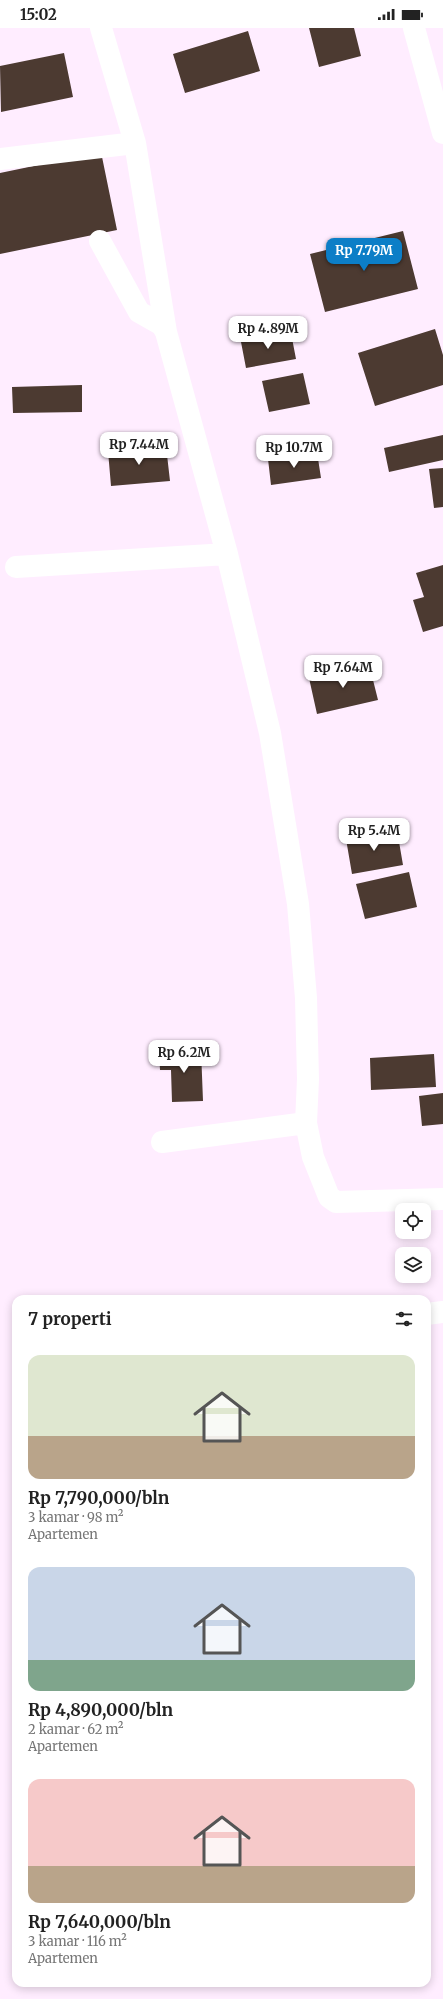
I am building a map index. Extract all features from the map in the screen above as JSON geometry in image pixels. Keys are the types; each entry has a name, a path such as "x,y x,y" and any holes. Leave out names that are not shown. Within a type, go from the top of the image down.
{"street":[{"path":"102,28 135,143 166,332 227,554 270,733 298,904 306,998 308,1079 306,1123 313,1156 329,1197 336,1202 443,1199"},
{"path":"414,28 443,133"},
{"path":"0,159 135,143"},
{"path":"100,241 139,312 162,325 166,332"},
{"path":"16,567 227,554"},
{"path":"162,1142 306,1123"},
{"path":"431,1314 443,1312"}],"building":[{"path":"309,28 354,28 361,56 319,67"},
{"path":"248,31 260,71 185,93 173,54"},
{"path":"64,53 73,97 1,112 0,66"},
{"path":"101,152 117,230 0,254 0,173"},
{"path":"403,231 418,289 325,312 310,254"},
{"path":"435,329 443,355 443,385 375,406 358,353"},
{"path":"291,333 296,359 246,368 241,342"},
{"path":"303,373 310,404 269,412 262,381"},
{"path":"82,385 82,412 13,413 12,387"},
{"path":"443,435 443,460 389,472 384,448"},
{"path":"166,446 170,481 111,486 108,451"},
{"path":"317,452 321,478 271,485 268,459"},
{"path":"443,468 443,507 434,508 429,469"},
{"path":"443,565 443,626 423,632 413,600 424,597 416,573"},
{"path":"369,664 378,700 317,714 309,678"},
{"path":"397,830 403,865 352,874 346,839"},
{"path":"409,872 417,907 365,919 356,884"},
{"path":"201,1050 203,1101 172,1102 171,1070 160,1070 159,1052"},
{"path":"434,1054 436,1087 371,1090 370,1058"},
{"path":"443,1093 443,1124 422,1126 419,1096"}]}
